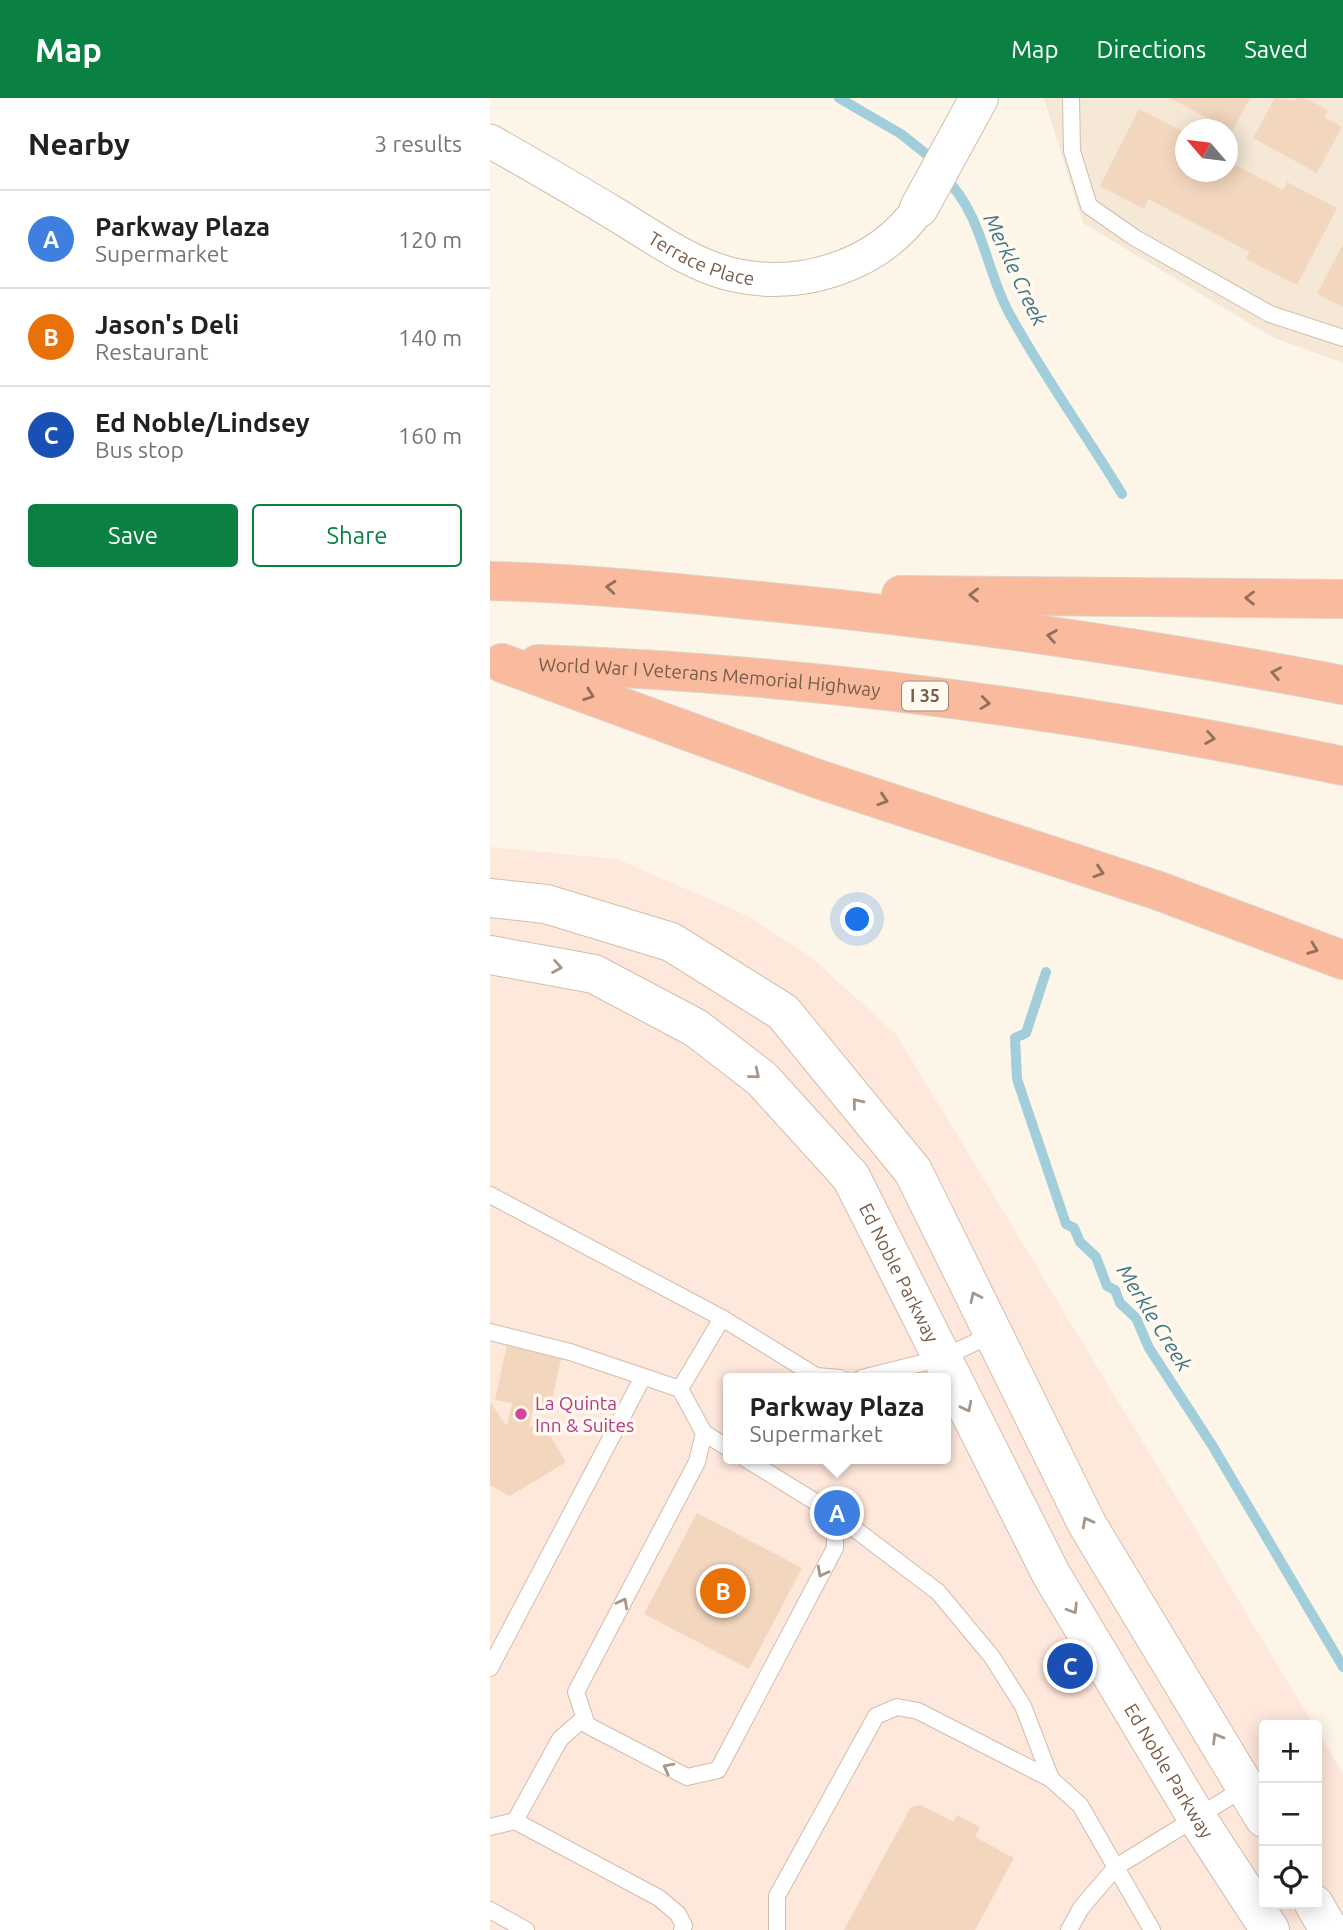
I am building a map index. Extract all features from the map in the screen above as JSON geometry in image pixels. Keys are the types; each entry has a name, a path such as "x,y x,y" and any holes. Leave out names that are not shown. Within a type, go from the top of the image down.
{"highway":[{"path":"490,581 556,582 857,610 1030,632 1206,659 1343,685"},
{"path":"679,593 1343,599"},
{"path":"496,663 818,779 1159,891 1343,960"},
{"name":"World War I Veterans Memorial Highway","path":"496,663 678,670 1014,706 1212,738 1343,766"}],"main road":[{"path":"919,208 976,104"},
{"path":"490,898 546,904 671,942 783,1012 913,1171 1087,1524 1255,1803"},
{"name":"Ed Noble Parkway","path":"490,955 594,974 696,1028 762,1079 851,1177 950,1373"},
{"name":"Ed Noble Parkway","path":"951,1376 1051,1574 1197,1818 1270,1930"},
{"path":"1317,1909 1329,1930"}],"street":[{"name":"Terrace Place","path":"490,141 678,252 732,274 758,279 815,275 863,259 894,238 919,208"}],"lane":[{"path":"1071,98 1072,151 1089,206 1135,237 1270,314 1343,338"},
{"path":"490,1195 722,1318 811,1373"},
{"path":"680,1389 722,1318"},
{"path":"490,1332 570,1352 680,1389 705,1433 723,1444"},
{"path":"882,1373 942,1358 993,1334"},
{"path":"490,1668 643,1377"},
{"path":"705,1433 697,1462 576,1692 587,1725 687,1777 718,1770 835,1548 835,1514"},
{"path":"754,1464 835,1514 938,1592 992,1657 1023,1706 1051,1779"},
{"path":"777,1930 776,1896 876,1716 897,1707 918,1711 1051,1779 1080,1805 1152,1930"},
{"path":"515,1821 560,1740 584,1718"},
{"path":"1069,1930 1081,1908 1116,1867 1197,1818 1255,1803"},
{"path":"490,1827 515,1821 659,1898 678,1914 684,1926 682,1930"},
{"path":"490,1910 526,1930"}],"shaded area":[{"path":"1044,98 1343,98 1343,363 1272,337 1083,223"},
{"path":"490,847 617,859 746,915 811,957 896,1034 1311,1720 1259,1720 1259,1909 1322,1909 1322,1738 1343,1773 1343,1930 490,1930"}],"building":[{"path":"1170,98 1250,98 1238,120 1209,119"},
{"path":"1275,98 1295,101 1296,98 1305,98 1328,110 1324,117 1342,127 1317,173 1253,138"},
{"path":"1139,109 1175,127 1175,182 1238,182 1238,166 1283,190 1287,182 1337,208 1297,285 1246,259 1250,252 1148,199 1144,209 1100,186"},
{"path":"1343,244 1343,307 1317,294"},
{"name":"La Quinta Inn & Suites","path":"507,1344 562,1355 550,1408 534,1404 529,1428 542,1421 566,1462 510,1496 490,1485 490,1402 507,1426 512,1403 495,1400"},
{"path":"697,1513 802,1568 749,1669 644,1614"},
{"path":"921,1805 953,1822 957,1815 980,1827 975,1837 1014,1858 975,1930 844,1930 911,1807"}],"waterway":[{"name":"Merkle Creek","path":"839,98 901,134 935,161"},
{"name":"Merkle Creek","path":"944,177 967,207 1008,311 1049,381 1122,494"},
{"name":"Merkle Creek","path":"1046,972 1026,1033 1015,1038 1017,1079 1066,1224 1074,1228 1080,1242 1096,1257 1107,1286 1115,1290 1120,1303 1136,1318 1149,1348 1212,1445 1343,1667"}],"place":[{"name":"La Quinta Inn & Suites","path":"521,1414"},
{"name":"Parkway Plaza","path":"837,1513"},
{"name":"Jason's Deli","path":"723,1591"},
{"name":"Ed Noble/Lindsey","path":"1070,1666"}]}
